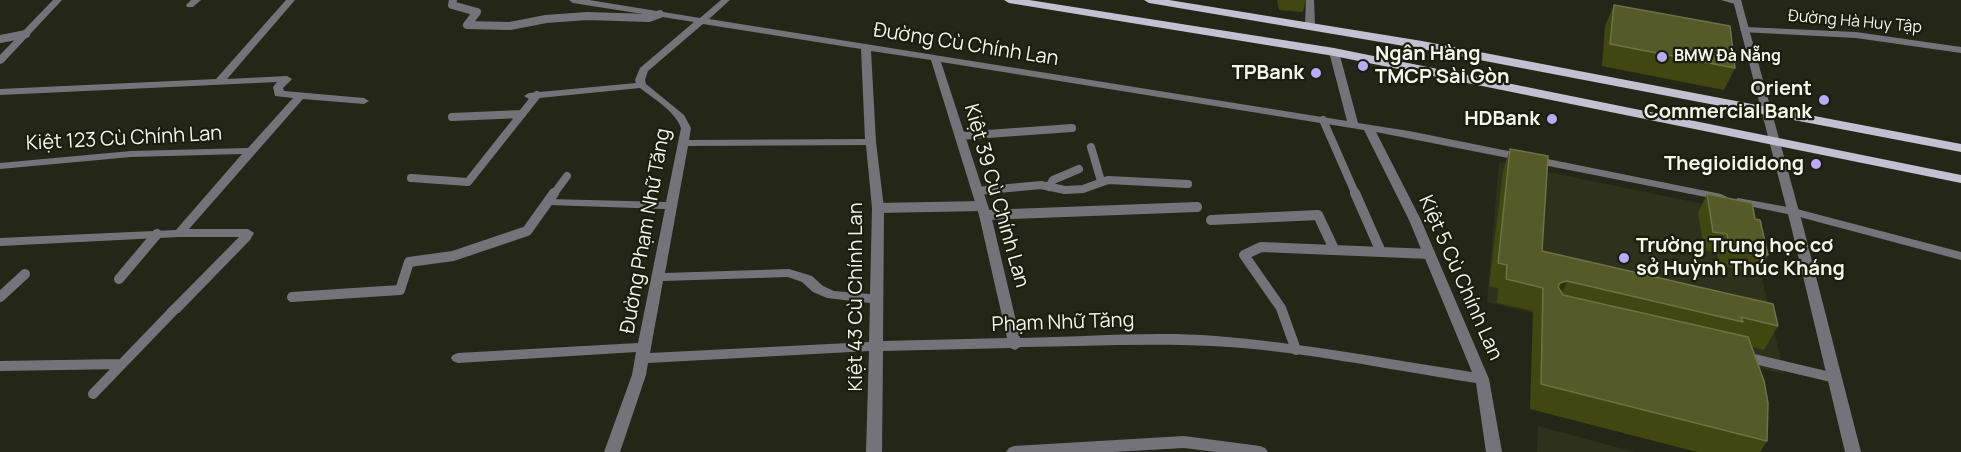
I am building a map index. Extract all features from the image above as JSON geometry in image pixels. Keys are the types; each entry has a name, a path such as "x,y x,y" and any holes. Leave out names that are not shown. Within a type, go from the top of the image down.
{"main road":[{"path":"1009,0 1334,52 1961,179"},
{"path":"1149,0 1310,25 1961,148"}],"street":[{"path":"0,61 58,0"},
{"path":"219,82 291,0"},
{"name":"Đường Cù Chính Lan","path":"573,0 1353,125 1793,212 1961,256"},
{"path":"533,95 642,85 640,80 643,70 726,0"},
{"path":"1310,0 1310,25"},
{"path":"1725,0 1737,1 1853,452"},
{"name":"Đường Hà Huy Tập","path":"1745,30 1856,35 1961,50"},
{"name":"Kiệt 43 Cù Chính Lan","path":"866,48 871,142 878,208 874,452"},
{"path":"1334,52 1353,125"},
{"name":"Kiệt 39 Cù Chính Lan","path":"935,59 983,210 1015,345"},
{"path":"0,92 287,79 278,87 279,94 364,101"},
{"name":"Đường Phạm Nhữ Tăng","path":"612,452 639,375 686,123 642,85"},
{"path":"179,233 299,97"},
{"name":"Kiệt 5 Cù Chính Lan","path":"1368,128 1415,220 1482,379 1494,452"},
{"path":"684,143 871,142"},
{"name":"Kiệt 123 Cù Chính Lan","path":"0,166 131,154 251,151"},
{"path":"549,202 672,206"},
{"path":"0,242 179,233 246,232 249,234 174,310"},
{"path":"658,278 789,273 807,279 818,289 832,295 877,299"},
{"name":"Phạm Nhữ Tăng","path":"458,358 876,346 1191,341 1296,350 1482,379"},
{"path":"1014,452 1184,442 1260,452"}],"lane":[{"path":"453,0 452,5 477,12 467,26 510,26 546,19 587,16 649,18 660,14"},
{"path":"0,39 26,34"},
{"path":"411,178 468,182 522,114 533,95"},
{"path":"452,117 522,114"},
{"path":"1323,120 1381,252"},
{"path":"960,136 1072,128"},
{"path":"1091,147 1101,181"},
{"path":"1049,187 1053,180 1079,169"},
{"path":"292,297 399,290 409,262 453,256 527,231 567,176"},
{"path":"977,191 1041,185 1065,190 1083,189 1101,181 1188,184"},
{"path":"878,208 983,210 1197,207"},
{"path":"1211,220 1318,215 1334,249"},
{"path":"119,279 157,234"},
{"path":"1296,350 1281,308 1244,255 1261,247 1430,254"},
{"path":"0,297 25,274"},
{"path":"93,394 174,310"},
{"path":"1740,356 1834,378"},
{"path":"0,366 122,364"}],"shaded area":[{"name":"Trường Trung học cơ sở Huỳnh Thúc Kháng","path":"1499,162 1747,213 1784,374 1487,302"},
{"path":"1538,426 1634,452 1537,452"}],"building":[{"path":"1614,5 1730,26 1735,68 1610,44"},
{"path":"1510,149 1548,156 1542,251 1773,304 1778,326 1741,317 1743,322 1567,281 1560,283 1558,287 1563,295 1748,337 1764,381 1768,403 1767,441 1541,384 1543,288 1506,279 1507,265 1498,263"},
{"path":"1707,194 1752,203 1755,219 1760,220 1768,255 1729,246 1727,234 1713,232"}],"place":[{"name":"BMW Đà Nẵng","path":"1662,57"},
{"name":"Ngân Hàng TMCP Sài Gòn","path":"1363,66"},
{"name":"TPBank","path":"1316,73"},
{"name":"Orient Commercial Bank","path":"1824,100"},
{"name":"HDBank","path":"1552,119"},
{"name":"Thegioididong","path":"1816,164"},
{"name":"Trường Trung học cơ sở Huỳnh Thúc Kháng","path":"1624,258"}]}
